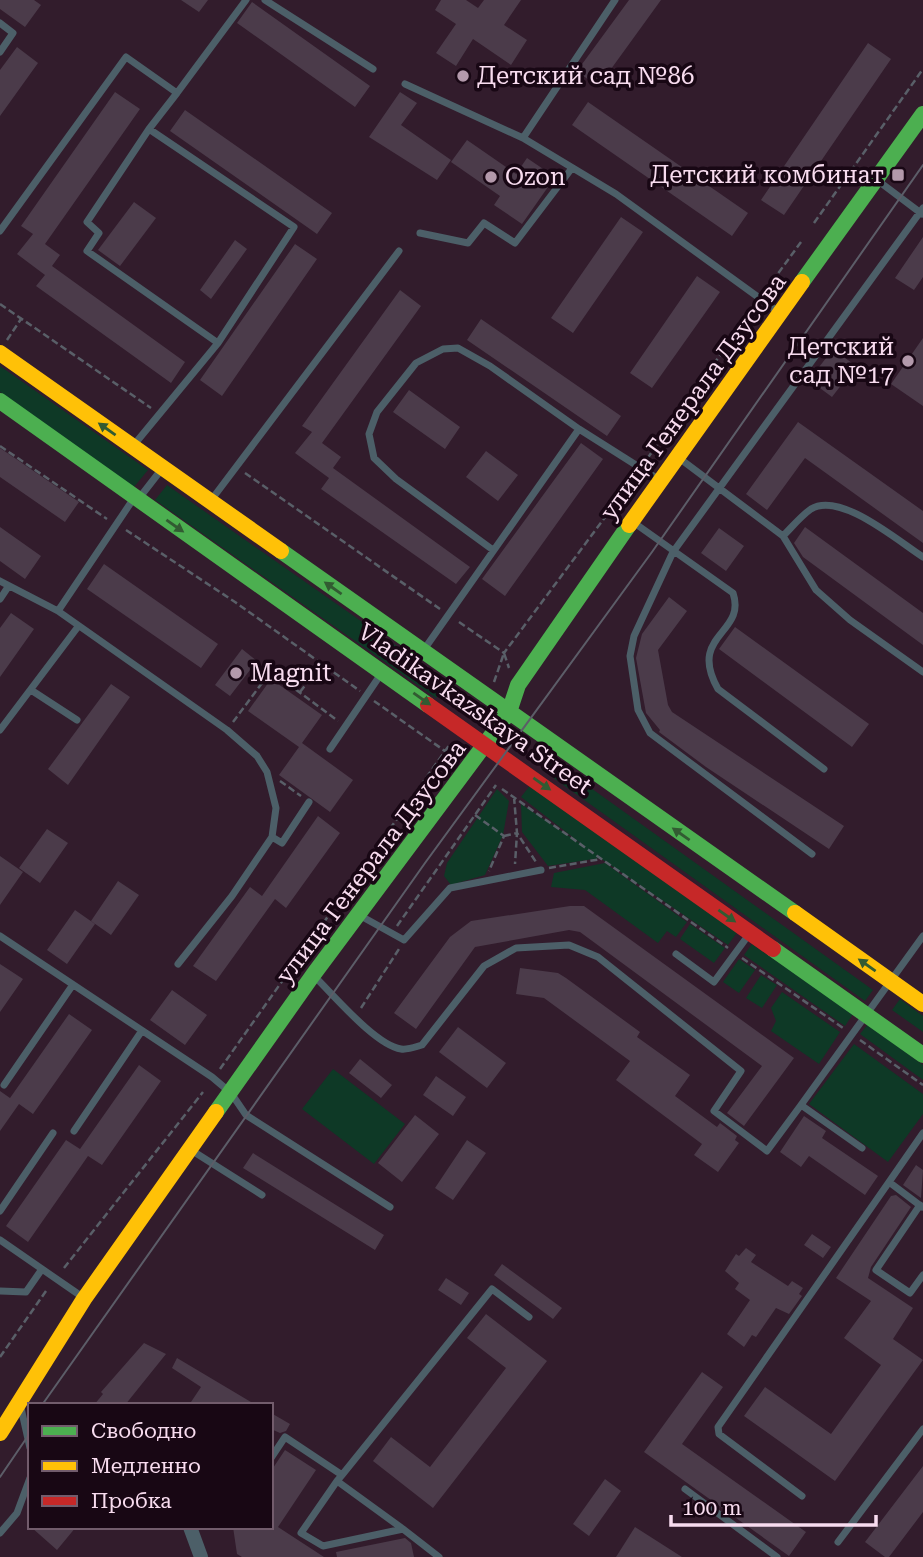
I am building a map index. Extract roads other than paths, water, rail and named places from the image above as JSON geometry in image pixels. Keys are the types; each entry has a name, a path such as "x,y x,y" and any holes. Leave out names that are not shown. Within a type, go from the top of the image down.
{"main road":[{"name":"улица Генерала Дзусова","path":"0,1433 25,1406 84,1299 313,975 509,712 518,685 631,521 923,114"},
{"name":"Vladikavkazskaya Street","path":"2,348 132,447 923,1004"},
{"name":"Vladikavkazskaya Street","path":"0,401 923,1055"}],"street":[{"path":"191,1529 201,1557"}],"lane":[{"path":"218,344 87,251 99,233 87,222 149,129 246,0"},
{"path":"265,0 373,69"},
{"path":"523,138 615,0"},
{"path":"0,23 13,33 0,52"},
{"path":"0,231 126,57 177,93"},
{"path":"405,84 523,138 616,194 781,313"},
{"path":"132,447 158,412 218,344 294,227 149,129"},
{"path":"420,233 468,243 484,223 515,243 572,168"},
{"path":"812,854 650,733 638,710 630,656 635,636 673,552 922,211 877,180"},
{"path":"210,501 399,251"},
{"path":"493,550 396,480 374,458 369,434 377,412 416,363 443,349 458,348 490,366 579,429 660,480"},
{"path":"422,651 579,429"},
{"path":"678,456 783,536 816,590 850,620 923,673"},
{"path":"58,611 136,499 162,468"},
{"path":"783,536 813,508 828,503 845,507 923,557"},
{"path":"631,521 733,593 737,604 734,619 715,637 708,659 711,676 718,689 824,769"},
{"path":"0,581 58,611 77,628 227,730 257,756 267,772 276,808 272,837 232,896 178,964"},
{"path":"0,599 9,587"},
{"path":"0,730 77,628"},
{"path":"330,749 383,672"},
{"path":"30,690 77,720"},
{"path":"272,837 282,843 309,802"},
{"path":"359,915 404,940 450,888 541,870"},
{"path":"676,954 714,982 750,932"},
{"path":"313,975 382,1041 409,1049 422,1045 484,966 516,948 569,945 598,957 741,1071 713,1111 767,1151 850,1033 923,937"},
{"path":"1,938 231,1093 246,1115 390,1207"},
{"path":"4,1085 72,986"},
{"path":"74,1131 141,1032"},
{"path":"801,1105 862,1148"},
{"path":"0,1211 53,1133"},
{"path":"802,1496 719,1434 718,1427 923,1133"},
{"path":"190,1149 262,1195"},
{"path":"889,1182 921,1206 876,1270 910,1293 923,1275"},
{"path":"0,1240 84,1299"},
{"path":"0,1291 26,1292 42,1269"},
{"path":"403,1530 323,1546 301,1532 340,1478 492,1289 529,1317"},
{"path":"25,1406 28,1431"},
{"path":"838,1542 923,1429"},
{"path":"273,1455 285,1437 439,1557"},
{"path":"0,1533 16,1513 28,1483"},
{"path":"685,1489 777,1557"}],"tram line":[{"path":"43,1403 425,863 652,552 923,165"},
{"path":"0,1477 28,1436"}],"place":[{"name":"Детский сад №86","path":"463,76"},
{"name":"Детский комбинат","path":"898,175"},
{"name":"Ozon","path":"491,177"},
{"name":"Детский сад №17","path":"908,361"},
{"name":"Magnit","path":"236,673"}]}
